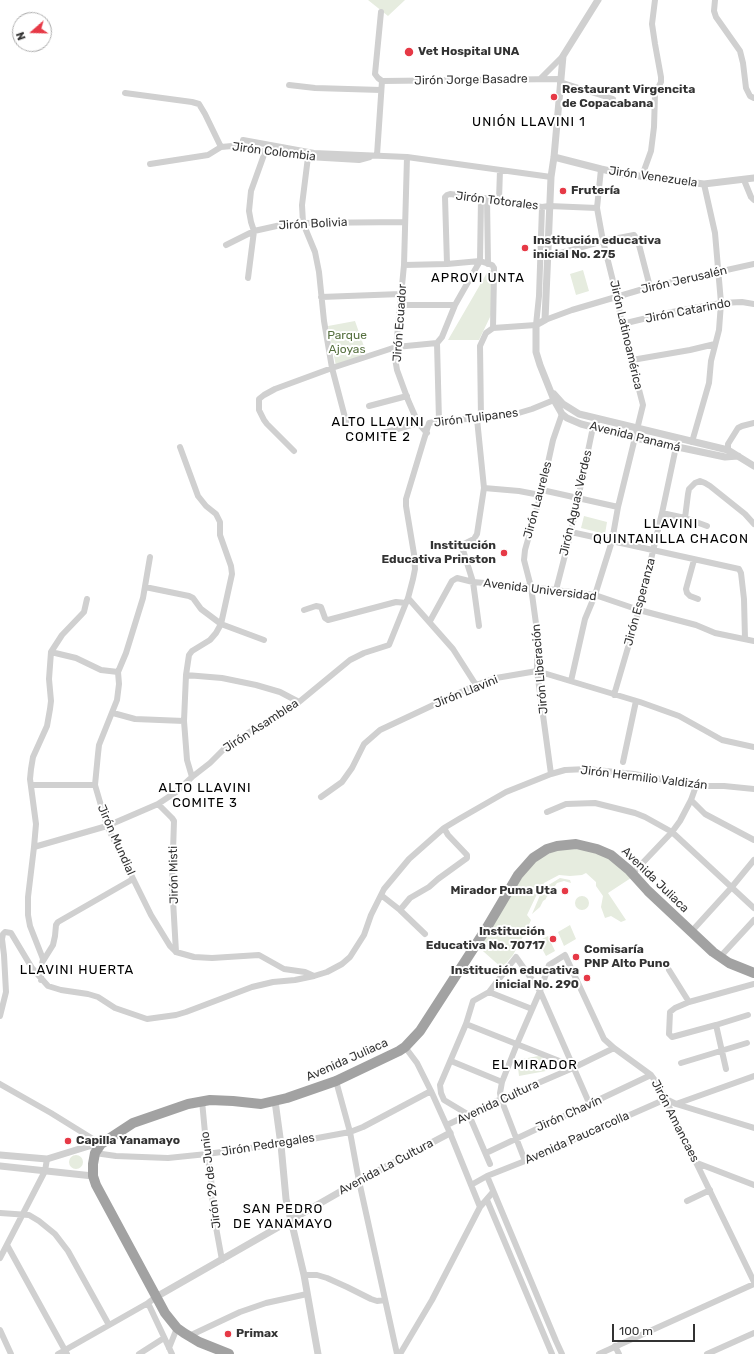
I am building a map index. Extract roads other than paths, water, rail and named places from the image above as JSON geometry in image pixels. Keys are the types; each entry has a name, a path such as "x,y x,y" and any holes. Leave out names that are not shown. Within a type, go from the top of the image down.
{"highway":[{"name":"Avenida Juliaca","path":"98,1148 133,1123 180,1106 202,1101 232,1101 261,1104 275,1101 310,1091 336,1081 392,1056 405,1047 420,1031 486,929 518,875 533,858 547,849 557,846 576,844 597,849 611,855 633,873 648,891 720,957 737,967 754,973"},
{"path":"98,1148 93,1164 93,1176 99,1193 152,1300 177,1328 210,1347 229,1354"}],"street":[{"path":"540,79 563,56 598,0"},
{"path":"642,176 651,151 654,127 655,94 661,82 652,24 654,0"},
{"path":"715,0 714,11 716,17 740,51 746,88 750,96 754,98"},
{"path":"377,155 382,81 375,74 381,12"},
{"name":"Avenida Panamá","path":"563,56 554,157 546,206 536,326 536,352 549,389 562,414 567,418 581,424 635,438 725,457 738,456"},
{"name":"Jirón Jorge Basadre","path":"382,81 560,80 613,99"},
{"path":"289,85 315,88 381,90"},
{"path":"125,93 199,104 221,147"},
{"name":"Jirón Colombia","path":"243,140 314,153 407,157 551,177"},
{"name":"Jirón Colombia","path":"150,164 208,155 221,147 232,146 246,147 265,152 308,157 359,160 377,155"},
{"path":"248,278 254,231 249,211 251,191 265,152"},
{"path":"308,157 302,205 303,223 315,252 332,368 348,426"},
{"name":"Jirón Ecuador","path":"407,157 404,265 395,358 397,370 418,422 427,433"},
{"name":"Jirón Venezuela","path":"554,157 601,170 704,184 754,178"},
{"path":"499,200 500,170"},
{"name":"Jirón Latinoamérica","path":"571,681 585,619 595,596 612,541 618,507 643,405 622,324 597,208 601,170"},
{"path":"744,180 751,197 754,200"},
{"path":"692,442 709,383 711,361 719,330 721,303 715,234 704,184"},
{"name":"Jirón Totorales","path":"448,264 446,197 450,194 546,206 597,208"},
{"path":"439,421 437,343 442,337 455,305 480,261 484,199"},
{"path":"484,199 488,264"},
{"name":"Avenida Panamá","path":"545,320 547,257 546,206"},
{"name":"Jirón Bolivia","path":"226,245 254,231 281,224 405,222"},
{"path":"547,257 603,241 634,235 638,241 650,287"},
{"path":"404,265 448,264 480,261 492,265 494,268 493,328"},
{"name":"Jirón Jerusalén","path":"545,320 572,310 650,287 754,264"},
{"path":"321,297 401,294"},
{"name":"Jirón Catarindo","path":"622,324 672,312 721,303 742,302 754,304"},
{"path":"400,305 455,305"},
{"path":"479,626 472,582 462,547 464,544 474,539 477,534 484,488 479,419 480,346 486,333 493,328 536,326 545,320"},
{"path":"294,452 267,424 259,410 259,399 264,395 275,389 332,368 396,347 437,343"},
{"path":"632,360 715,344"},
{"name":"Avenida Panamá","path":"549,389 563,404 579,414 728,450 752,463"},
{"path":"369,406 407,396"},
{"name":"Jirón Tulipanes","path":"427,433 429,423 512,415 554,400"},
{"name":"Jirón Laureles","path":"531,587 524,560 525,550 553,440 562,414"},
{"name":"Jirón Aguas Verdes","path":"556,590 579,497 593,427 599,419"},
{"name":"Jirón Tulipanes","path":"359,440 418,422"},
{"path":"728,450 728,444 738,428 754,423"},
{"path":"407,600 415,569 406,499 427,433"},
{"name":"Jirón Esperanza","path":"614,695 639,610 676,447 681,439"},
{"path":"180,447 198,496 206,506 216,514 220,522 220,535 231,566 232,574 221,624 210,640 190,653 186,675 184,721 187,760 192,777"},
{"path":"685,518 689,489 695,482 700,481 710,486 745,514 754,524"},
{"path":"484,488 541,492 579,497 618,507"},
{"path":"662,513 685,518 707,526"},
{"path":"571,532 740,570 744,599 744,639"},
{"name":"Jirón Mundial","path":"150,557 143,598 129,646 118,672 118,700 99,745 95,786 107,826 151,915 170,946 176,952"},
{"path":"694,560 686,589 690,596 698,599"},
{"name":"Avenida Universidad","path":"430,622 452,581 457,578 472,582 531,587 595,596 651,614 696,625 715,633 754,641"},
{"path":"145,587 189,596 201,609 221,624 264,640"},
{"name":"Jirón Liberación","path":"531,587 537,631 537,671 551,774"},
{"path":"43,961 30,926 28,915 28,896 36,824 31,786 31,769 33,757 47,726 52,701 49,679 51,652 62,635 84,612 87,599"},
{"path":"304,610 316,606 320,607 325,618 328,620 407,600"},
{"path":"407,600 430,622 453,649 476,685"},
{"name":"Jirón Asamblea","path":"34,846 107,826 158,804 176,792 230,745 299,702 350,660 364,653 388,646 393,639 407,600"},
{"path":"51,652 76,658 101,670 118,672"},
{"name":"Jirón Llavini","path":"321,797 342,782 352,768 364,744 380,730 476,685 496,678 537,671 636,701 679,716 722,740 754,747"},
{"path":"186,675 222,678 256,685 280,692 299,702"},
{"path":"623,762 636,701"},
{"path":"113,714 135,719 184,721"},
{"name":"Jirón Hermilio Valdizán","path":"0,1016 6,992 2,939 2,934 5,932 11,933 26,959 41,980 48,986 55,989 98,997 116,1008 147,1019 186,1012 245,989 273,982 295,980 314,976 327,972 342,964 350,957 364,935 371,915 384,889 409,859 444,828 500,795 551,774 565,770 587,769 634,774 696,786 724,786 754,789"},
{"path":"31,786 95,786"},
{"path":"633,873 672,832 680,821 691,800 696,786"},
{"path":"691,800 705,814 754,840"},
{"path":"547,812 566,804 595,803 635,814 652,821 672,832 754,908"},
{"name":"Jirón Misti","path":"158,804 174,821 174,869 172,882 176,952"},
{"path":"400,910 410,898 429,888 433,883 467,858 467,855 448,835 444,828"},
{"path":"691,932 754,860"},
{"path":"41,980 43,961 53,945 56,925 58,922 133,879"},
{"path":"381,894 425,934"},
{"path":"720,957 754,920"},
{"path":"176,952 194,957 212,958 259,955 284,969 305,972 314,976"},
{"name":"Jirón Amancaes","path":"540,991 549,965 565,955 604,1038 614,1048 651,1075 659,1086 752,1274 754,1283"},
{"path":"490,1164 468,1115 444,1100 440,1093 440,1084 466,1024 473,1001 489,992 516,957 540,991 572,1067 590,1105"},
{"path":"670,970 689,1002"},
{"path":"748,1015 716,1025 671,1036 669,1034 670,1012 675,1008 689,1002 754,984"},
{"path":"525,1161 500,1093 502,1082 540,991"},
{"path":"489,992 532,1009"},
{"path":"466,1024 572,1067"},
{"path":"716,1025 726,1070"},
{"path":"681,1063 722,1052 747,1043"},
{"path":"405,1047 417,1063 447,1125 480,1207"},
{"name":"Avenida Cultura","path":"447,1125 614,1048"},
{"path":"451,1060 502,1082"},
{"name":"Jirón Chavín","path":"486,1153 651,1075"},
{"path":"676,1104 754,1076"},
{"path":"336,1081 350,1132 385,1300 399,1354"},
{"path":"0,1084 51,1113 98,1148"},
{"name":"Jirón Pedregales","path":"98,1148 116,1156 150,1158 207,1154 281,1145 350,1132 363,1127 431,1091"},
{"path":"666,1099 676,1104 754,1128"},
{"name":"Avenida Paucarcolla","path":"471,1185 487,1176 525,1161 666,1099"},
{"name":"Jirón 29 de Junio","path":"202,1101 207,1154 212,1176 213,1211 222,1260"},
{"path":"275,1101 286,1199 304,1275 318,1354"},
{"name":"Avenida La Cultura","path":"152,1300 359,1181 450,1133"},
{"path":"0,1155 47,1159 89,1146 98,1148"},
{"path":"0,1258 45,1171 47,1159"},
{"path":"697,1163 754,1185"},
{"path":"0,1166 93,1176"},
{"path":"487,1176 552,1334 562,1354"},
{"path":"687,1201 710,1190"},
{"path":"399,1354 432,1300 480,1207 488,1200 493,1192"},
{"path":"488,1200 552,1354"},
{"path":"0,1213 29,1215 39,1221 60,1240 68,1251 109,1325"},
{"path":"7,1245 66,1352"},
{"path":"304,1275 327,1278 371,1299 377,1301 385,1300"},
{"path":"599,1354 754,1283"},
{"path":"189,1336 240,1312 266,1303 307,1294"},
{"path":"58,1354 66,1352 152,1300 164,1338 170,1351"},
{"path":"170,1351 177,1328"},
{"path":"0,1330 11,1354"},
{"path":"707,1354 754,1333"},
{"path":"139,1354 164,1338"},
{"path":"615,1346 619,1354"}],"place":[{"name":"Vet Hospital UNA","path":"409,52"},
{"name":"Restaurant Virgencita de Copacabana","path":"554,97"},
{"name":"Frutería","path":"563,191"},
{"name":"Institución educativa inicial No. 275","path":"525,248"},
{"name":"Institución Educativa Prinston","path":"504,553"},
{"name":"Mirador Puma Uta","path":"565,891"},
{"name":"Institución Educativa No. 70717","path":"553,939"},
{"name":"Comisaría PNP Alto Puno","path":"576,957"},
{"name":"Institución educativa inicial No. 290","path":"587,978"},
{"name":"Capilla Yanamayo","path":"68,1141"},
{"name":"Primax","path":"228,1334"}],"district":[{"name":"UNIÓN LLAVINI 1","path":"529,122"},
{"name":"APROVI UNTA","path":"478,278"},
{"name":"ALTO LLAVINI COMITE 2","path":"378,430"},
{"name":"LLAVINI QUINTANILLA CHACON","path":"671,532"},
{"name":"ALTO LLAVINI COMITE 3","path":"205,796"},
{"name":"LLAVINI HUERTA","path":"77,970"},
{"name":"EL MIRADOR","path":"535,1065"},
{"name":"SAN PEDRO DE YANAMAYO","path":"283,1216"}],"park label":[{"name":"Parque Ajoyas","path":"347,343"}]}
